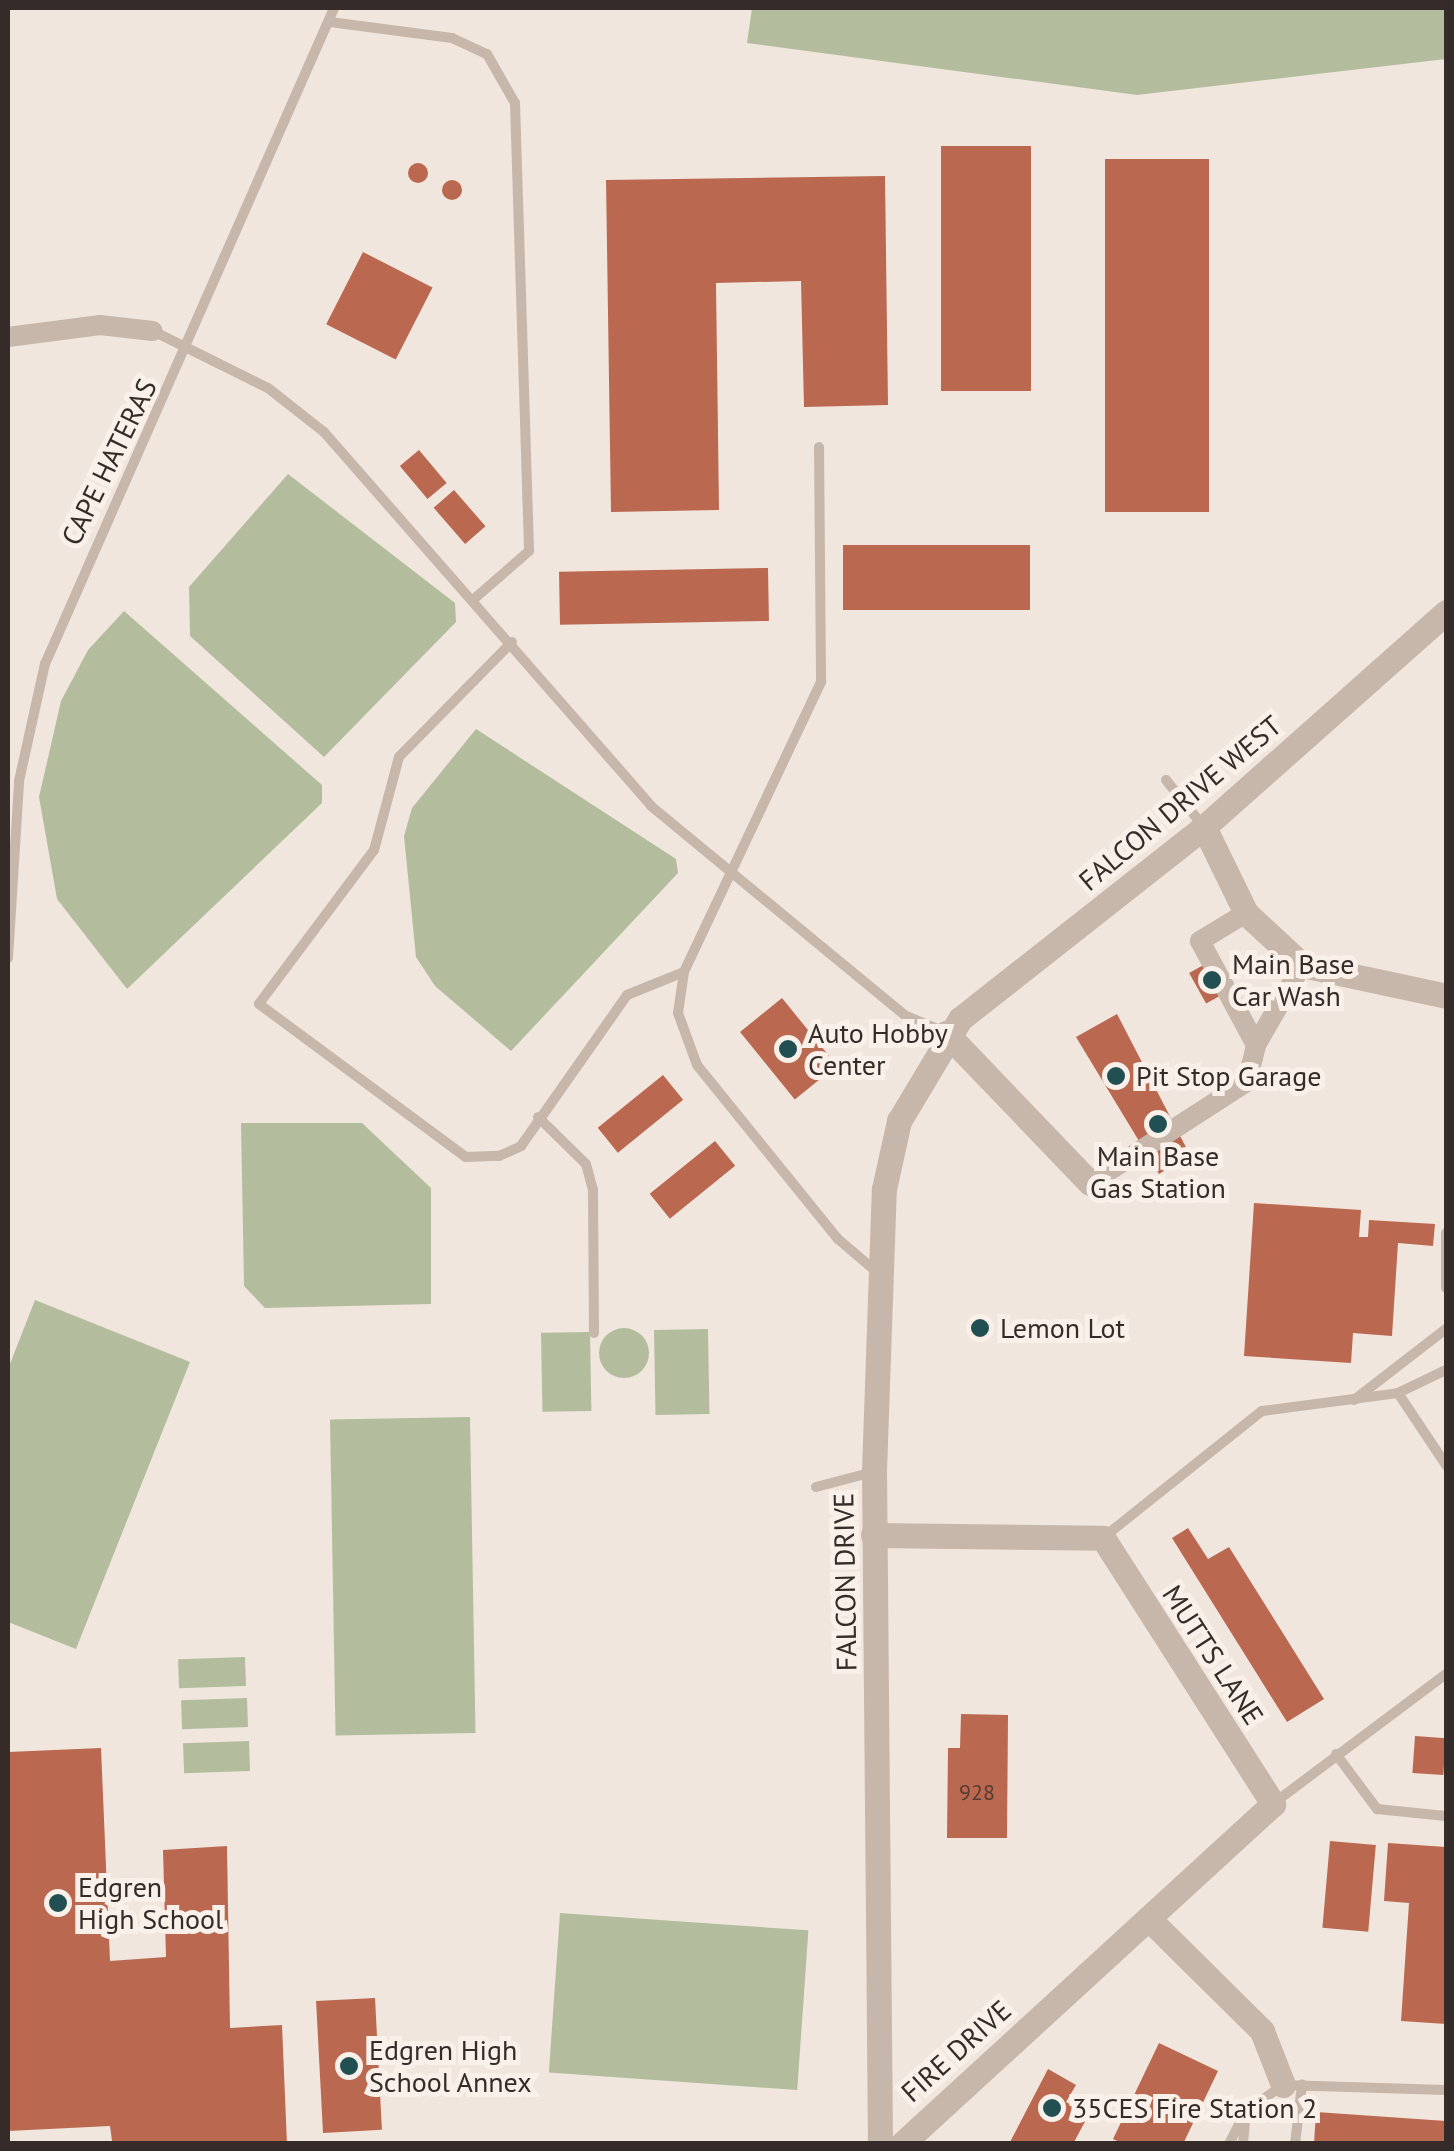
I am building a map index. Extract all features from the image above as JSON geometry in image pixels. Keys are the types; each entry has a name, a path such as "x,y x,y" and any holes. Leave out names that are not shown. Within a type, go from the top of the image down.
{"street":[{"path":"8,338 100,325 154,330"},
{"name":"FALCON DRIVE WEST","path":"946,1033 1204,826 1446,612"},
{"path":"1204,826 1246,913 1302,966 1446,996"},
{"path":"1246,913 1200,941 1256,1045"},
{"path":"946,1033 1090,1183 1247,1082 1256,1045 1302,966"},
{"name":"FALCON DRIVE","path":"880,2144 874,1534 879,1274 899,1122 946,1033"},
{"path":"874,1534 1103,1538"},
{"name":"MUTTS LANE","path":"1103,1538 1273,1804"},
{"name":"FIRE DRIVE","path":"902,2144 1273,1804"},
{"path":"1150,1920 1262,2031 1292,2084"}],"lane":[{"name":"CAPE HATERAS","path":"8,958 19,781 44,664 190,348 334,8"},
{"path":"330,22 452,38 487,54 515,103 529,551 474,599"},
{"path":"154,330 268,388 324,432 652,806 906,1016 946,1033"},
{"path":"818,447 822,682 684,972 678,1013 697,1065 838,1238 879,1274"},
{"path":"512,642 398,758 374,850 259,1004 466,1157 521,1146 627,994 684,972"},
{"path":"1166,780 1204,826"},
{"path":"538,1117 586,1164 593,1190 594,1333"},
{"path":"1446,1233 1446,1281"},
{"path":"1354,1400 1446,1329"},
{"path":"1103,1538 1262,1410 1398,1394 1446,1370"},
{"path":"1398,1394 1446,1466"},
{"path":"816,1486 874,1471"},
{"path":"1273,1804 1446,1674"},
{"path":"1336,1754 1378,1810 1446,1816"},
{"path":"1292,2084 1295,2144"},
{"path":"1228,2144 1245,2112 1292,2084 1446,2090"},
{"path":"1243,2144 1245,2112"}],"green space":[{"path":"752,8 1446,8 1446,59 1137,95 747,43"},
{"path":"288,474 455,603 456,622 324,757 190,636 189,587"},
{"path":"124,611 322,785 322,803 127,989 57,899 39,797 61,701 88,650"},
{"path":"476,729 676,859 678,873 511,1051 435,986 416,957 404,836 412,808"},
{"path":"241,1123 362,1123 431,1188 431,1304 265,1308 244,1286"},
{"path":"35,1300 190,1362 76,1649 8,1622 8,1369"},
{"path":"624,1328 641,1336 649,1353 641,1370 624,1378 607,1370 599,1353 607,1336"},
{"path":"708,1329 709,1414 655,1415 654,1330"},
{"path":"590,1332 591,1411 542,1412 541,1333"},
{"path":"470,1417 476,1733 336,1735 330,1419"},
{"path":"245,1657 246,1686 179,1688 178,1659"},
{"path":"247,1698 248,1727 182,1729 181,1700"},
{"path":"249,1741 250,1771 184,1773 183,1743"},
{"path":"560,1913 808,1930 797,2090 549,2073"}],"building":[{"path":"941,146 1031,146 1031,391 941,391"},
{"path":"1105,159 1209,159 1209,512 1105,512"},
{"path":"418,163 428,173 418,183 408,173"},
{"path":"885,176 888,405 804,407 801,281 716,283 719,510 611,512 606,180"},
{"path":"452,180 462,190 452,200 442,190"},
{"path":"363,252 432,287 396,360 326,324"},
{"path":"419,450 447,483 427,499 400,466"},
{"path":"454,490 485,526 465,544 434,508"},
{"path":"843,545 1030,545 1030,610 843,610"},
{"path":"768,568 769,621 560,625 559,572"},
{"name":"Main Base Car Wash","path":"1218,957 1235,988 1206,1004 1189,973"},
{"name":"Auto Hobby Center","path":"782,998 837,1066 795,1100 740,1032"},
{"path":"1117,1014 1190,1155 1159,1174 1076,1037"},
{"path":"663,1075 683,1100 618,1153 598,1128"},
{"path":"715,1141 735,1166 670,1219 650,1194"},
{"path":"1254,1203 1361,1210 1359,1237 1368,1237 1369,1220 1435,1224 1433,1246 1398,1243 1392,1336 1353,1333 1351,1363 1244,1356"},
{"path":"1188,1528 1208,1559 1229,1547 1324,1699 1287,1722 1172,1538"},
{"path":"961,1714 1008,1715 1007,1838 947,1838 948,1748 960,1748"},
{"path":"1415,1736 1446,1738 1443,1775 1412,1773"},
{"name":"Edgren High School","path":"101,1748 110,1961 166,1957 163,1850 227,1846 230,2028 282,2025 287,2144 131,2144 112,2141 110,2126 8,2131 8,1752"},
{"path":"1330,1841 1376,1845 1368,1932 1322,1928"},
{"path":"1388,1843 1446,1847 1446,2024 1401,2021 1409,1903 1384,1901"},
{"name":"Edgren High School Annex","path":"375,1998 382,2130 323,2133 316,2001"},
{"path":"1159,2043 1218,2071 1183,2144 1123,2144 1113,2139"},
{"name":"35CES Fire Station 2","path":"1048,2069 1076,2085 1066,2102 1089,2114 1073,2144 1009,2144"},
{"path":"1316,2112 1446,2121 1446,2144 1314,2144"}],"place":[{"name":"Main Base Car Wash","path":"1212,980"},
{"name":"Auto Hobby Center","path":"788,1049"},
{"name":"Pit Stop Garage","path":"1116,1076"},
{"name":"Main Base Gas Station","path":"1158,1124"},
{"name":"Lemon Lot","path":"980,1328"},
{"name":"Edgren High School","path":"58,1903"},
{"name":"Edgren High School Annex","path":"349,2066"},
{"name":"35CES Fire Station 2","path":"1052,2108"}]}
